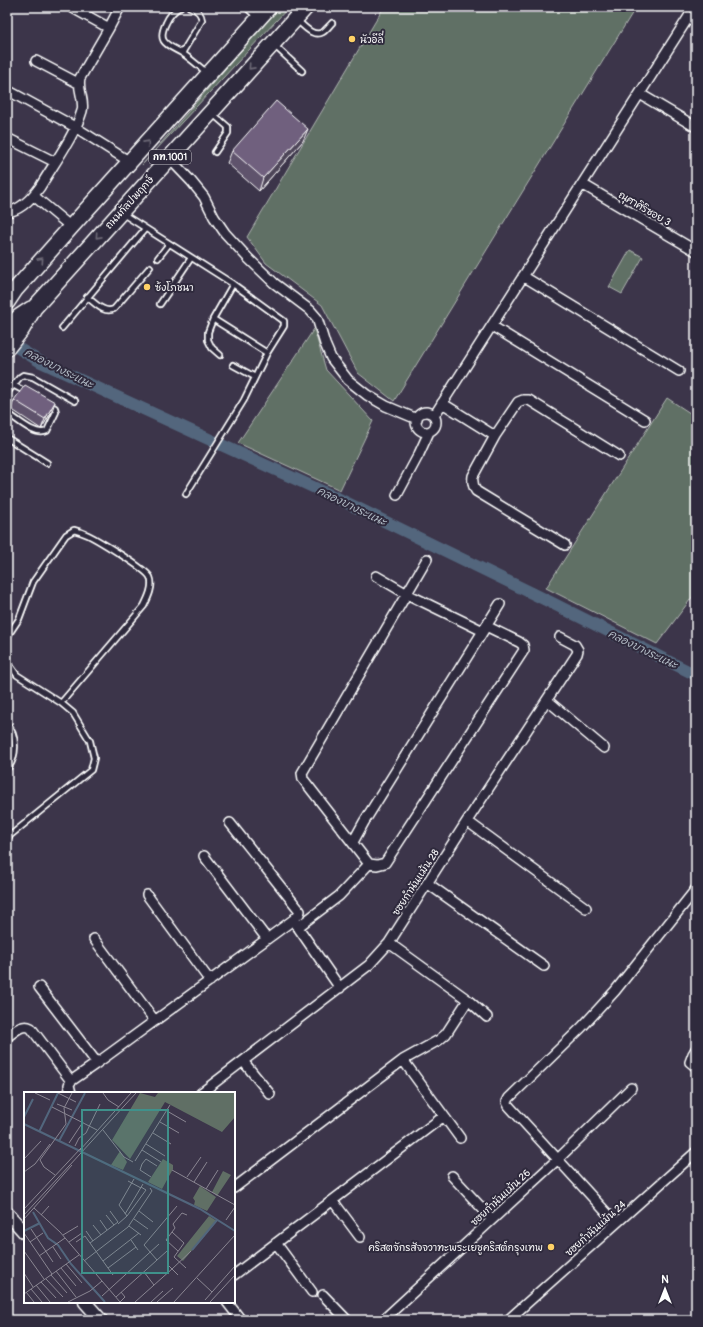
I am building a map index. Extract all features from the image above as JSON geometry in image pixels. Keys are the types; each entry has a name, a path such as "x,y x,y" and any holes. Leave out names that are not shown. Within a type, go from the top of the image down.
{"main road":[{"name":"กท.1001","path":"10,296 270,7"},
{"name":"ถนนกัลปพฤกษ์","path":"10,338 24,325 34,308 306,7"}],"street":[{"path":"71,7 109,28"},
{"path":"7,212 20,208 34,196 75,127 82,109 78,83 120,7"},
{"path":"434,416 695,7"},
{"path":"36,61 78,83"},
{"path":"7,91 75,127 130,162"},
{"path":"640,94 696,127"},
{"path":"7,138 55,162"},
{"path":"169,158 204,197 214,217 225,233 248,258 274,284 310,310 317,318 331,358 348,380 367,395 386,406 416,419"},
{"name":"ณุศาศิริซอย 3","path":"582,184 696,251"},
{"path":"34,196 71,227"},
{"path":"523,276 679,371"},
{"path":"492,326 645,420"},
{"path":"565,545 476,491 472,482 473,476 495,436 518,402 529,400 619,456"},
{"path":"442,403 495,436"},
{"path":"397,495 420,454 429,432 436,425 434,416 429,413 423,413 416,419"},
{"path":"416,419 418,428 429,432"},
{"path":"376,576 407,594 485,629 519,642 523,645 524,650 385,863 377,866 369,864 303,780 302,773 407,594 427,559"},
{"path":"353,842 500,604"},
{"name":"ซฮยกำนันแม้น 28","path":"202,1092 369,965 389,943 577,654 578,650 575,645 560,637"},
{"path":"547,700 604,748"},
{"path":"467,821 586,908"},
{"path":"230,823 300,911 295,924"},
{"path":"204,856 267,939"},
{"path":"71,1092 69,1085 71,1081 156,1021 267,939 295,924 339,896 369,864"},
{"path":"427,883 544,966"},
{"path":"616,1223 507,1102 509,1098 582,1027 615,991 696,889"},
{"path":"147,895 210,981"},
{"path":"295,924 340,988"},
{"path":"94,940 156,1021"},
{"path":"389,943 468,1000 487,1017"},
{"path":"40,987 97,1063"},
{"path":"235,1187 403,1060 439,1040 446,1034 468,1000"},
{"path":"7,1037 23,1026 28,1026 31,1028 71,1081"},
{"path":"696,1049 690,1062 696,1067"},
{"path":"403,1060 460,1138"},
{"path":"243,1061 270,1094"},
{"name":"ซฮยกำนันแม้น 26","path":"383,1320 558,1159 631,1088"},
{"path":"235,1274 444,1116"},
{"name":"ซฮยกำนันแม้น 24","path":"508,1320 696,1152"},
{"path":"452,1176 492,1219"},
{"path":"333,1201 360,1237"},
{"path":"7,1213 24,1232"},
{"path":"276,1243 312,1292"},
{"path":"323,1295 347,1320"},
{"path":"86,1303 101,1320"},
{"path":"228,1303 241,1320"}],"lane":[{"path":"180,7 168,18 162,31 164,43 209,74"},
{"path":"182,54 202,20 201,16 190,7"},
{"path":"246,7 259,19"},
{"path":"295,19 310,32 316,33 322,33 332,23"},
{"path":"272,44 302,71"},
{"path":"210,112 228,127 228,133 215,152"},
{"path":"120,212 233,284 284,321 284,326 267,353 244,400 186,494"},
{"path":"62,328 145,229"},
{"path":"158,258 168,244"},
{"path":"160,304 191,258"},
{"path":"87,297 106,310 114,309 150,267"},
{"path":"220,355 212,348 208,340 208,332 213,319 233,284"},
{"path":"213,319 267,353"},
{"path":"233,364 255,377"},
{"path":"7,393 13,384 23,375 33,377 75,400"},
{"path":"13,384 33,396"},
{"path":"7,413 35,432 44,433 47,431 56,412 55,408 46,403"},
{"path":"7,438 47,463"},
{"path":"7,637 19,619 33,582 66,535 74,530 88,535 149,575 151,582 149,594 144,606 62,703"},
{"path":"7,661 17,675 62,703 73,712 90,741 94,758 91,770 7,838"},
{"path":"7,724 14,735 15,751 7,770"}],"green space":[{"path":"280,7 289,7 142,165 264,24"},
{"path":"384,7 636,7 394,401 358,373 322,305 266,263 247,237"},
{"path":"630,250 643,257 622,294 609,287"},
{"path":"314,329 326,370 373,421 340,490 238,443"},
{"path":"667,398 696,417 696,592 657,644 546,588"}],"building":[{"path":"276,101 308,129 263,178 232,151"},
{"path":"25,385 55,402 45,419 14,400"}],"waterway":[{"name":"คลองบางระแนะ","path":"7,341 39,361 337,498 696,675"}],"place":[{"name":"นัวอีลี่","path":"352,39"},
{"name":"ซ้งโภชนา","path":"147,287"},
{"name":"คริสตจักรสัจจวาทะพระเยชูคริสต์กรุงเทพ","path":"551,1247"}]}
